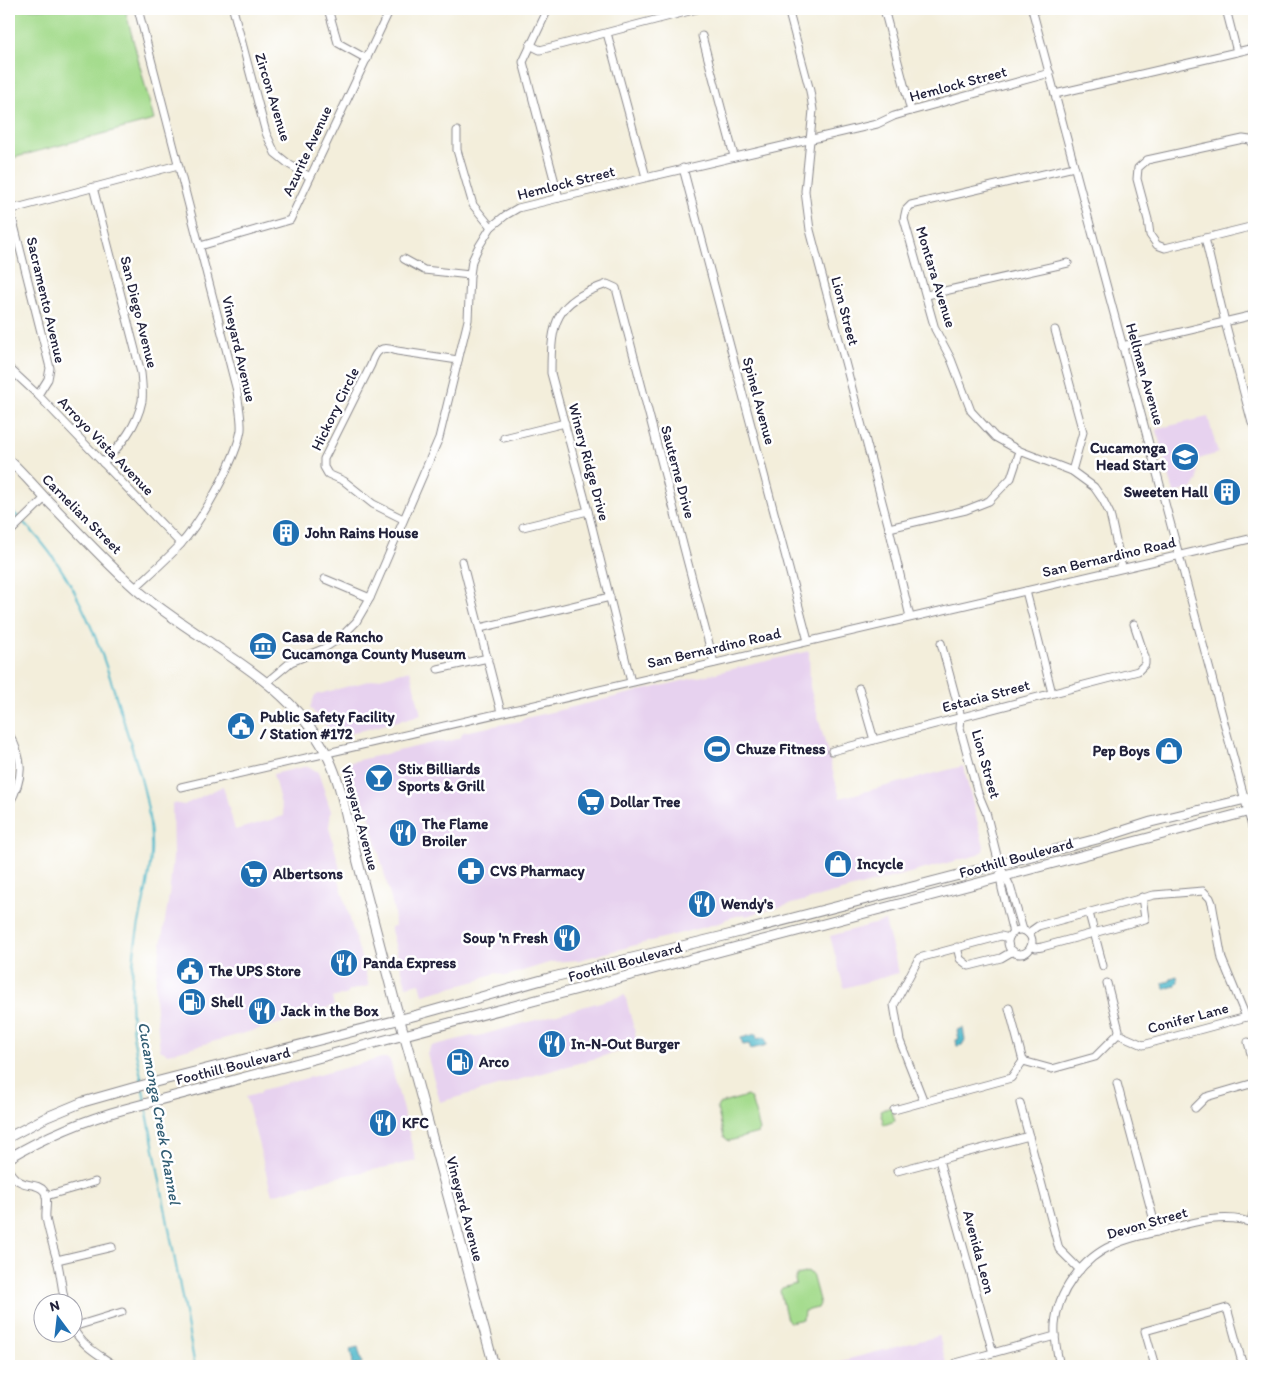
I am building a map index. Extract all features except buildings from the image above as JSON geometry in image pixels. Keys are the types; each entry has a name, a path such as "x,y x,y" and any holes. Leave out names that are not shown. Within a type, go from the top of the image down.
{"main road":[{"name":"Carnelian Street","path":"9,460 135,588"},
{"name":"Vineyard Avenue","path":"135,588 161,610 267,682 294,708 326,752 346,808 350,832 399,1019 494,1366"},
{"name":"Foothill Boulevard","path":"9,1137 47,1117 84,1102 136,1087 549,978 728,935 1101,838 1150,822 1250,798"},
{"name":"Foothill Boulevard","path":"9,1158 63,1130 89,1119 140,1104 404,1036 1251,811"}],"street":[{"name":"Vineyard Avenue","path":"135,588 181,544 202,516 229,464 241,428 237,391 138,9"},
{"name":"Zircon Avenue","path":"232,9 266,133 275,153 310,177"},
{"path":"328,9 338,44 367,59"},
{"name":"Azurite Avenue","path":"200,246 290,220 390,9"},
{"path":"548,9 523,62 559,198"},
{"path":"530,45 540,50 696,9"},
{"name":"Lion Street","path":"788,9 810,91 813,110 805,191 810,230 889,528 910,617"},
{"path":"884,9 911,111"},
{"name":"Hellman Avenue","path":"1032,9 1122,346 1250,798 1254,834"},
{"path":"1226,9 1237,52"},
{"path":"607,33 646,177"},
{"path":"702,36 734,156"},
{"path":"1055,94 1254,48"},
{"name":"Hemlock Street","path":"267,682 286,665 323,649 340,638 356,622 370,598 438,438 468,320 470,275 478,248 491,227 506,215 518,208 810,138 877,124 911,111 1050,73"},
{"path":"457,131 457,150 473,205 491,227"},
{"path":"1252,143 1243,139 1147,160 1138,168 1137,179 1150,235 1157,245 1165,248 1254,226"},
{"path":"9,210 178,165"},
{"name":"Montara Avenue","path":"1074,167 911,205 906,210 904,219 927,295 935,329 951,359 971,411 995,437 1020,451 1072,471 1094,487 1110,514 1122,568"},
{"name":"Spinel Avenue","path":"683,168 808,641"},
{"name":"San Diego Avenue","path":"93,187 142,373 142,400 134,424 122,443 103,462"},
{"name":"Sacramento Avenue","path":"9,210 50,368 48,379 38,395"},
{"path":"1205,238 1252,423"},
{"path":"404,260 424,270 470,275"},
{"path":"927,295 1068,262"},
{"name":"Winery Ridge Drive","path":"616,288 607,284 576,297 562,310 553,330 551,373 632,682"},
{"name":"Sauterne Drive","path":"616,288 714,663"},
{"path":"1122,346 1254,315"},
{"path":"1055,330 1083,432 1072,471"},
{"name":"Hickory Circle","path":"403,519 373,504 344,482 328,474 324,467 324,459 375,354 381,349 389,348 397,351 458,360"},
{"name":"Arroyo Vista Avenue","path":"9,368 38,395 181,544"},
{"path":"504,438 565,423"},
{"path":"889,528 966,510 989,501 1011,478 1020,451"},
{"path":"9,533 45,498"},
{"path":"524,527 588,511"},
{"name":"San Bernardino Road","path":"181,787 1254,538"},
{"path":"462,561 501,712"},
{"path":"325,579 370,598"},
{"path":"1026,590 1052,693"},
{"path":"480,628 610,597"},
{"name":"Estacia Street","path":"832,751 1138,671 1145,664 1145,656 1134,624"},
{"name":"Lion Street","path":"941,643 961,717 960,728 978,793 986,812 1002,876"},
{"path":"438,669 488,658"},
{"path":"859,688 874,740"},
{"path":"9,734 20,758 20,779 9,804"},
{"path":"957,948 960,959 969,966 1001,958 1013,951 1024,953 1031,946 1032,940 1025,932 1010,886 1002,876"},
{"path":"1002,876 1011,935 1009,945 1013,951"},
{"path":"924,1102 900,1041 894,1005 919,958 1011,935 1017,930 1025,932 1038,926 1142,897 1162,893 1206,892 1212,903 1222,959 1246,1017"},
{"path":"1031,946 1036,948 1042,947 1145,919 1142,897"},
{"path":"1089,913 1103,966"},
{"path":"1023,1061 1052,1069 1095,1057 1118,1034 1107,983"},
{"path":"1009,1008 1023,1061"},
{"name":"Conifer Lane","path":"1118,1034 1143,1045 1254,1015"},
{"path":"1248,1042 1254,1065"},
{"path":"894,1110 1011,1078 1023,1061"},
{"path":"1117,1083 1157,1232"},
{"path":"1195,1108 1206,1097 1254,1083"},
{"path":"1020,1103 1059,1248 1080,1270"},
{"path":"898,1171 1029,1136"},
{"name":"Avenida Leon","path":"939,1160 993,1353"},
{"path":"9,1171 15,1180 20,1183 38,1187 45,1192 46,1218 57,1260 62,1292"},
{"path":"46,1196 95,1182"},
{"path":"1252,1223 1254,1209"},
{"name":"Devon Street","path":"1055,1336 1055,1318 1062,1296 1070,1282 1090,1259 1114,1244 1180,1226 1215,1220 1229,1219 1252,1223"},
{"path":"57,1260 112,1247"},
{"path":"1154,1366 1145,1331 1227,1308 1243,1366"},
{"path":"82,1324 122,1312"},
{"path":"956,1363 1055,1336 1060,1366"},
{"path":"82,1340 92,1351 115,1366"}],"shaded area":[{"name":"Cucamonga Head Start","path":"1208,417 1218,453 1196,460 1198,479 1192,489 1174,493 1156,429"},
{"path":"809,651 810,687 840,798 963,766 984,846 983,851 978,855 746,916 744,914 726,919 723,922 579,960 552,962 506,976 497,973 483,977 480,980 423,995 420,983 406,986 391,930 391,927 395,926 394,911 368,811 348,770 351,762 460,738 463,732 520,721 526,718"},
{"path":"410,670 421,715 337,737 310,708 315,695"},
{"path":"308,766 318,772 331,811 329,827 340,869 337,873 369,986 348,991 348,994 341,996 339,994 339,996 332,998 334,1006 288,1018 288,1021 168,1054 160,1050 155,999 156,975 169,896 173,857 172,803 184,805 223,786 235,830 284,816 273,774"},
{"path":"885,921 899,973 844,988 830,936"},
{"path":"625,995 638,1044 636,1047 440,1102 427,1054 431,1046 472,1036 475,1037"},
{"path":"382,1058 390,1060 416,1161 329,1179 272,1195 246,1097 260,1093 262,1090"},
{"path":"939,1336 947,1366 821,1366"}],"green space":[{"path":"9,9 125,9 154,120 9,159"},
{"path":"747,1096 751,1099 760,1130 758,1133 729,1141 724,1137 717,1108 719,1104"},
{"path":"891,1107 895,1121 884,1125 880,1111"},
{"path":"808,1272 812,1274 820,1304 818,1308 804,1311 803,1319 790,1322 787,1320 780,1291 782,1288 796,1284 797,1275"}],"water":[{"path":"1177,976 1178,981 1175,986 1164,989 1163,983"},
{"path":"963,1028 965,1040 962,1045 957,1046 956,1040 959,1039 957,1030"},
{"path":"756,1034 757,1039 765,1037 767,1045 751,1049 749,1044 743,1045 741,1038"},
{"path":"358,1347 362,1363 352,1365 350,1349"}],"waterway":[{"name":"Cucamonga Creek Channel","path":"9,508 20,519"},
{"name":"Cucamonga Creek Channel","path":"23,522 60,567 88,619 109,674 144,791 150,822 151,854 136,942 131,994 133,1034 142,1082"},
{"name":"Cucamonga Creek Channel","path":"143,1089 145,1102"},
{"name":"Cucamonga Creek Channel","path":"146,1107 195,1366"}],"place":[{"name":"Cucamonga Head Start","path":"1185,457"},
{"name":"Sweeten Hall","path":"1227,492"},
{"name":"John Rains House","path":"286,533"},
{"name":"Casa de Rancho Cucamonga County Museum","path":"263,646"},
{"name":"Public Safety Facility / Station #172","path":"241,726"},
{"name":"Chuze Fitness","path":"717,749"},
{"name":"Pep Boys","path":"1169,751"},
{"name":"Stix Billiards Sports & Grill","path":"379,778"},
{"name":"Dollar Tree","path":"591,802"},
{"name":"The Flame Broiler","path":"403,833"},
{"name":"Incycle","path":"838,864"},
{"name":"CVS Pharmacy","path":"471,871"},
{"name":"Albertsons","path":"254,874"},
{"name":"Wendy's","path":"702,904"},
{"name":"Soup 'n Fresh","path":"567,938"},
{"name":"Panda Express","path":"344,963"},
{"name":"The UPS Store","path":"190,971"},
{"name":"Shell","path":"192,1002"},
{"name":"Jack in the Box","path":"262,1011"},
{"name":"In-N-Out Burger","path":"552,1044"},
{"name":"Arco","path":"460,1062"},
{"name":"KFC","path":"383,1123"}]}
